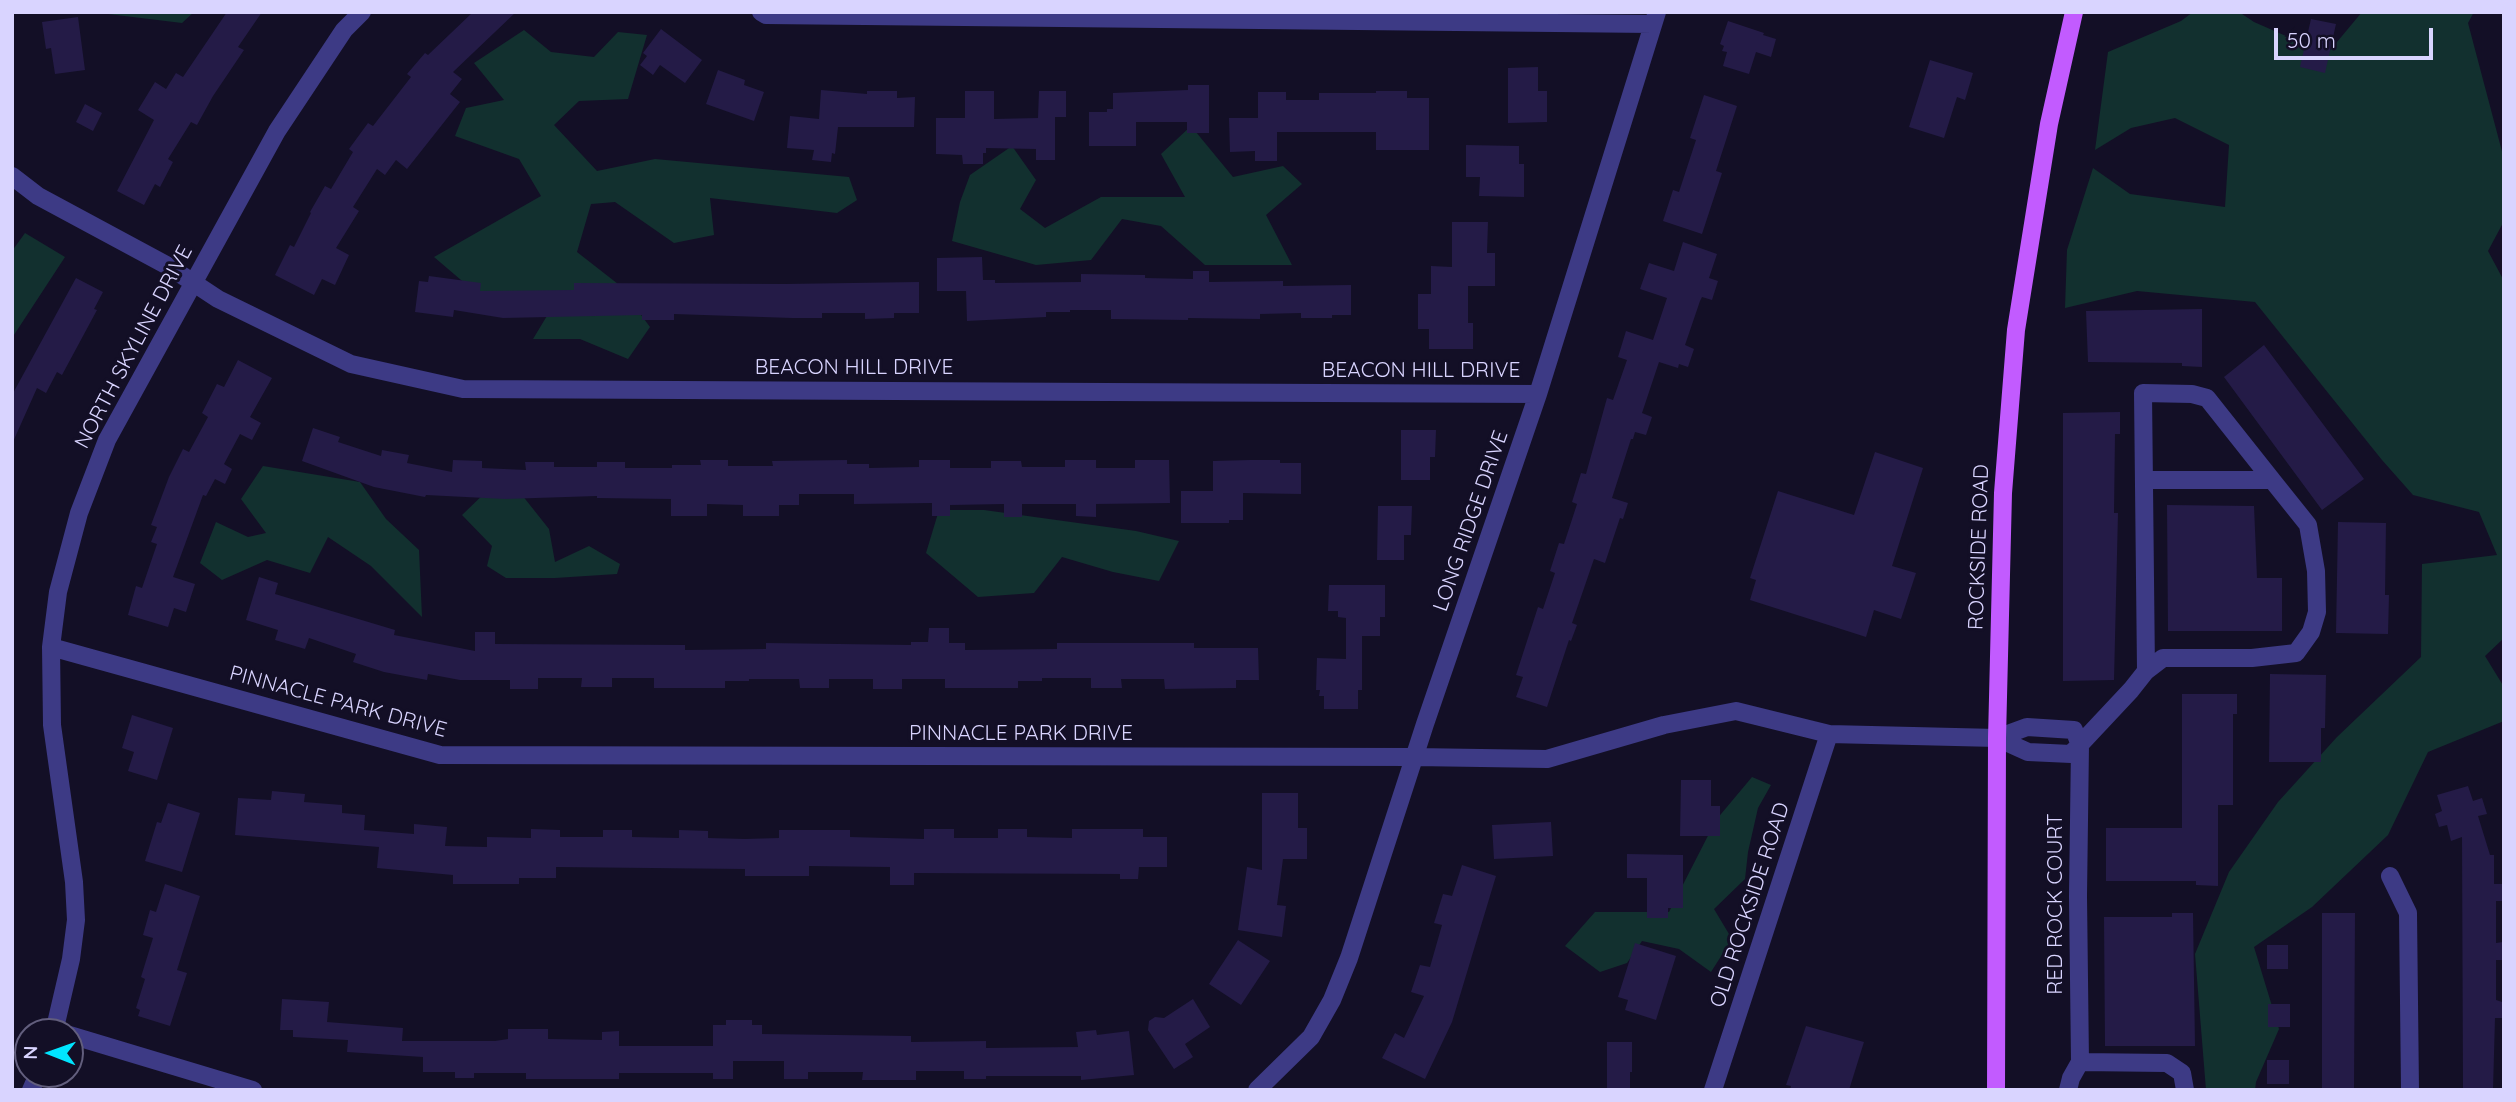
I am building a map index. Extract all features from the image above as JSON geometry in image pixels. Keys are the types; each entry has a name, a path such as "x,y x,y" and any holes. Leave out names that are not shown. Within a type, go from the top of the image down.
{"main road":[{"name":"ROCKSIDE ROAD","path":"1996,1090 1997,738 2003,493 2016,330 2049,124 2074,12"}],"street":[{"name":"NORTH SKYLINE DRIVE","path":"62,1018 76,920 74,882 52,725 51,647 58,592 79,513 102,452 192,282 277,131 344,30 362,12"},
{"path":"761,12 780,16 1655,18"},
{"name":"LONG RIDGE DRIVE","path":"1257,1090 1311,1037 1332,1000 1349,958 1538,394 1655,18"},
{"name":"BEACON HILL DRIVE","path":"12,176 38,195 169,266 218,299 351,364 463,389 1538,394"},
{"path":"1997,738 2028,752 2071,754 2146,671 2164,659 2252,658 2296,653 2311,632 2318,612 2316,571 2308,526 2207,398 2192,394 2143,393 2146,671"},
{"path":"2145,480 2272,480"},
{"name":"PINNACLE PARK DRIVE","path":"51,647 440,755 1546,759 1664,725 1736,712 1829,734 1997,738"},
{"path":"1997,738 2027,727 2074,730 2080,745"},
{"name":"OLD ROCKSIDE ROAD","path":"1713,1090 1829,734"},
{"name":"RED ROCK COURT","path":"2080,745 2080,1062"},
{"path":"2390,876 2408,913 2410,1090"},
{"path":"84,1039 253,1090"},
{"path":"2068,1090 2080,1062 2167,1063 2182,1073 2185,1090"}],"green space":[{"path":"107,12 194,12 182,23"},
{"path":"2193,12 2239,12 2254,22 2327,54 2362,12 2474,12 2468,23 2504,159 2504,221 2488,251 2504,281 2504,638 2485,656 2504,687 2504,721 2428,752 2388,835 2312,907 2254,947 2279,1029 2255,1090 2206,1090 2195,954 2229,872 2278,802 2337,737 2421,657 2422,564 2497,555 2479,512 2413,495 2255,302 2137,291 2065,308 2067,250 2093,168 2130,194 2225,207 2229,145 2175,118 2131,128 2095,150 2108,52 2181,21"},
{"path":"524,30 551,52 594,57 618,32 647,35 628,99 579,101 554,125 597,171 655,159 849,177 857,200 837,213 710,198 714,235 674,243 615,202 591,204 577,252 618,284 650,327 628,359 580,339 533,339 559,296 495,309 434,257 541,196 519,159 455,136 466,108 504,100 474,63"},
{"path":"1191,126 1233,177 1283,166 1302,184 1266,215 1292,265 1205,265 1161,226 1122,219 1091,260 1036,265 952,241 960,202 970,175 1012,146 1036,180 1020,209 1045,228 1101,197 1185,197 1161,154"},
{"path":"25,233 65,257 12,338 12,251"},
{"path":"263,466 360,482 386,519 419,550 422,617 371,566 328,537 310,573 267,560 222,580 200,563 216,522 248,537 266,533 241,499"},
{"path":"490,488 522,495 549,529 555,562 589,546 620,564 617,574 506,578 487,566 492,546 462,515"},
{"path":"939,510 984,510 1136,531 1179,541 1159,581 1113,572 1062,557 1034,593 978,597 926,553"},
{"path":"1752,777 1771,785 1758,808 1745,879 1714,909 1732,939 1711,972 1679,949 1642,941 1627,963 1600,972 1565,946 1595,912 1669,912 1716,820"}],"building":[{"path":"227,12 262,12 238,47 244,50 197,125 191,122 168,159 173,162 160,187 155,184 144,205 117,191 154,120 138,110 155,82 166,89 176,73 183,77"},
{"path":"473,12 516,12 453,72 462,79 450,94 460,102 407,169 396,160 385,175 377,169 353,207 359,211 336,248 349,255 335,285 322,279 314,295 275,275 290,245 294,247 325,186 331,189 353,152 349,149 368,123 373,126 411,77 407,74 425,53 428,55"},
{"path":"78,17 85,70 55,74 51,48 46,49 42,22"},
{"path":"2311,19 2336,24 2325,73 2300,67"},
{"path":"1728,21 1776,39 1771,57 1756,52 1749,74 1723,66 1727,52 1722,51 1724,46 1720,44"},
{"path":"661,29 702,60 685,83 660,65 653,75 640,65 647,56 643,53"},
{"path":"1930,60 1973,73 1965,100 1957,97 1944,138 1909,127"},
{"path":"1538,67 1538,91 1547,91 1547,122 1508,123 1508,68"},
{"path":"718,70 745,80 744,85 764,92 754,121 706,104"},
{"path":"1188,85 1209,85 1209,133 1187,133 1187,122 1136,122 1136,146 1089,146 1089,112 1107,112 1107,109 1113,109 1113,93 1188,90"},
{"path":"821,90 867,94 867,91 897,91 897,98 915,97 914,127 838,127 835,154 832,153 831,162 812,160 814,150 787,148 790,116 819,119"},
{"path":"965,91 994,91 994,119 1038,118 1039,91 1066,91 1066,117 1055,117 1055,160 1036,160 1036,149 986,148 983,164 963,164 962,155 936,154 936,118 965,118"},
{"path":"1407,91 1407,98 1429,98 1429,150 1376,150 1376,132 1277,132 1277,161 1255,161 1255,151 1230,152 1229,118 1258,118 1258,92 1286,92 1286,100 1319,100 1319,93"},
{"path":"1704,95 1737,106 1716,171 1722,173 1702,234 1663,221 1673,190 1679,192 1696,140 1690,138"},
{"path":"85,104 102,113 93,131 76,122"},
{"path":"1466,145 1519,146 1519,164 1524,164 1524,197 1479,196 1480,177 1466,177"},
{"path":"1452,222 1488,222 1487,253 1495,253 1495,286 1468,286 1468,323 1473,323 1473,349 1429,349 1429,329 1418,329 1418,294 1431,294 1431,266 1452,267"},
{"path":"1683,242 1717,254 1709,278 1718,281 1712,300 1702,297 1685,345 1694,349 1688,367 1679,364 1678,368 1659,362 1642,413 1652,417 1646,435 1635,432 1631,439 1612,498 1628,503 1623,519 1620,518 1605,563 1594,559 1572,623 1577,625 1571,641 1569,640 1547,707 1516,697 1523,677 1516,675 1538,607 1543,609 1555,573 1550,571 1559,543 1564,544 1577,504 1572,502 1581,473 1586,474 1607,398 1613,400 1627,360 1618,357 1626,331 1653,340 1667,298 1640,289 1649,263 1674,271"},
{"path":"982,257 983,280 995,280 995,283 1081,282 1081,274 1193,279 1193,271 1209,271 1209,282 1283,281 1283,286 1351,285 1351,315 1301,318 1301,313 1260,314 1260,319 1111,319 1111,310 1070,310 1046,312 1046,317 967,321 966,291 937,291 937,258"},
{"path":"429,276 481,283 480,291 574,290 574,283 919,282 919,313 894,313 894,318 865,319 865,313 822,313 822,318 674,314 674,320 642,320 642,315 503,318 454,310 453,317 415,312 419,281 428,282"},
{"path":"76,278 103,292 94,309 97,310 62,375 57,372 46,393 37,388 12,444 12,395"},
{"path":"2202,309 2202,367 2182,366 2182,363 2088,362 2086,311"},
{"path":"2264,345 2364,479 2322,510 2224,377"},
{"path":"238,360 272,378 250,417 261,423 252,440 240,434 224,464 232,469 225,484 215,479 206,496 203,495 173,577 195,584 186,612 174,608 168,627 128,615 136,586 142,588 157,544 151,542 157,527 151,525 169,477 183,449 189,452 208,417 202,413 217,384 224,387"},
{"path":"2120,412 2120,434 2115,434 2114,513 2118,513 2114,680 2063,681 2063,413"},
{"path":"313,428 340,437 338,442 381,456 382,450 409,455 407,463 452,472 453,460 482,461 482,468 526,470 525,462 554,462 554,467 597,467 597,462 625,462 625,468 672,468 672,465 701,465 700,460 728,460 728,466 773,466 772,461 847,460 847,464 869,464 869,468 919,467 919,460 950,460 950,468 991,468 991,461 1021,461 1022,467 1065,467 1065,460 1096,460 1096,468 1135,468 1135,460 1169,460 1170,503 1096,504 1096,517 1076,516 1076,504 1022,504 1022,517 1004,517 1004,504 950,505 950,516 932,516 932,503 854,504 854,494 799,494 799,505 779,505 779,516 743,516 743,505 707,504 707,516 671,516 671,499 597,496 505,499 425,497 374,487 302,461"},
{"path":"1401,430 1436,430 1435,457 1430,457 1430,480 1401,480"},
{"path":"1875,452 1923,468 1892,566 1916,573 1901,619 1874,610 1866,637 1750,600 1756,580 1750,578 1778,491 1854,515"},
{"path":"1280,460 1280,463 1301,463 1301,494 1243,493 1243,520 1229,520 1229,523 1181,523 1181,491 1213,491 1213,461"},
{"path":"2167,505 2254,506 2257,578 2282,578 2282,631 2168,631"},
{"path":"1378,506 1412,506 1411,535 1404,535 1404,560 1377,560"},
{"path":"2338,522 2386,523 2385,595 2389,595 2388,634 2336,633"},
{"path":"259,577 278,583 275,594 395,630 394,635 475,651 475,632 495,632 495,644 685,645 685,650 766,649 766,643 911,645 911,642 928,642 929,628 949,628 949,643 965,643 965,650 1057,649 1057,643 1194,643 1194,648 1258,648 1259,680 1236,680 1236,688 1165,689 1164,679 1121,679 1122,688 1091,688 1091,678 1042,678 1042,681 1018,681 1018,688 945,688 945,679 902,679 902,689 873,689 873,679 829,679 829,688 800,688 799,679 749,679 725,681 725,688 654,688 654,678 612,678 612,687 581,687 582,678 538,678 538,689 510,689 510,680 460,680 428,674 427,680 384,672 353,662 356,654 309,638 305,649 275,640 278,630 246,620"},
{"path":"1329,585 1385,585 1385,617 1380,617 1380,636 1362,636 1362,690 1358,690 1358,709 1324,709 1324,696 1319,696 1320,690 1316,690 1317,658 1346,659 1346,618 1338,617 1338,611 1328,611"},
{"path":"2270,674 2326,675 2321,762 2269,762"},
{"path":"2182,694 2237,694 2237,714 2233,714 2233,805 2218,805 2218,886 2196,885 2196,881 2106,881 2106,828 2182,828"},
{"path":"132,715 173,728 157,780 128,771 134,752 122,748"},
{"path":"1681,780 1711,780 1711,806 1720,806 1720,836 1680,836"},
{"path":"2468,786 2473,801 2482,798 2487,814 2478,816 2490,855 2494,855 2494,884 2503,884 2503,901 2496,901 2496,943 2503,942 2503,960 2496,960 2496,1000 2502,1002 2502,1018 2495,1018 2493,1090 2463,1090 2462,837 2451,841 2447,825 2439,827 2435,814 2442,811 2437,795"},
{"path":"272,791 305,794 304,802 342,805 342,813 365,815 364,830 414,834 414,824 447,827 445,846 487,847 487,837 531,838 531,829 560,830 560,837 603,837 603,830 632,830 632,837 679,838 679,830 708,831 708,838 745,839 779,838 779,830 850,830 850,837 924,839 924,829 954,829 954,838 998,838 998,829 1027,829 1027,837 1072,838 1072,829 1143,829 1143,837 1167,837 1167,867 1139,867 1138,879 1120,879 1120,874 914,873 914,885 890,885 890,867 809,866 809,876 745,876 745,869 556,867 556,878 519,878 519,884 453,884 453,875 377,868 379,847 235,835 238,798 271,800"},
{"path":"1262,793 1298,793 1298,828 1307,828 1307,859 1283,859 1277,905 1286,906 1282,937 1238,930 1247,867 1262,870"},
{"path":"168,803 200,813 182,872 145,861 157,822 161,823"},
{"path":"1551,822 1553,856 1494,859 1492,825"},
{"path":"1627,854 1683,855 1683,908 1668,908 1668,918 1647,918 1647,878 1627,878"},
{"path":"1462,865 1496,876 1452,1022 1425,1079 1382,1058 1395,1033 1404,1038 1424,996 1411,992 1420,965 1430,967 1442,925 1434,923 1443,894 1452,896"},
{"path":"165,884 200,896 177,970 187,973 170,1026 138,1016 140,1010 136,1008 145,979 141,977 153,938 143,935 150,910 156,912"},
{"path":"2172,913 2193,913 2195,1046 2105,1046 2104,917 2172,917"},
{"path":"2322,913 2355,913 2354,1090 2322,1090"},
{"path":"1238,940 1270,961 1241,1005 1209,984"},
{"path":"1635,943 1676,956 1656,1020 1625,1010 1628,1000 1618,997"},
{"path":"2267,945 2288,945 2288,969 2267,969"},
{"path":"282,999 329,1002 327,1022 403,1028 402,1041 495,1041 508,1039 508,1029 548,1029 548,1039 602,1040 602,1032 619,1031 619,1046 713,1046 713,1025 726,1025 726,1020 752,1020 752,1025 762,1025 762,1034 911,1036 911,1042 986,1041 986,1048 1078,1047 1076,1032 1096,1030 1097,1035 1129,1031 1134,1075 1081,1080 1081,1076 986,1076 986,1079 964,1079 964,1071 916,1071 916,1080 862,1080 863,1072 808,1072 808,1079 784,1079 784,1061 733,1061 733,1079 713,1079 713,1073 619,1073 619,1079 526,1079 526,1073 474,1073 474,1078 455,1078 455,1072 423,1072 423,1057 347,1052 348,1040 293,1037 293,1030 280,1030"},
{"path":"1193,999 1210,1027 1185,1044 1193,1057 1174,1069 1148,1030 1149,1021 1155,1017 1164,1018"},
{"path":"2268,1004 2290,1004 2290,1027 2268,1027"},
{"path":"1806,1026 1864,1042 1849,1090 1790,1090 1791,1086 1786,1085"},
{"path":"1607,1042 1632,1042 1630,1090 1607,1090"},
{"path":"2267,1060 2289,1060 2289,1084 2267,1084"}]}
